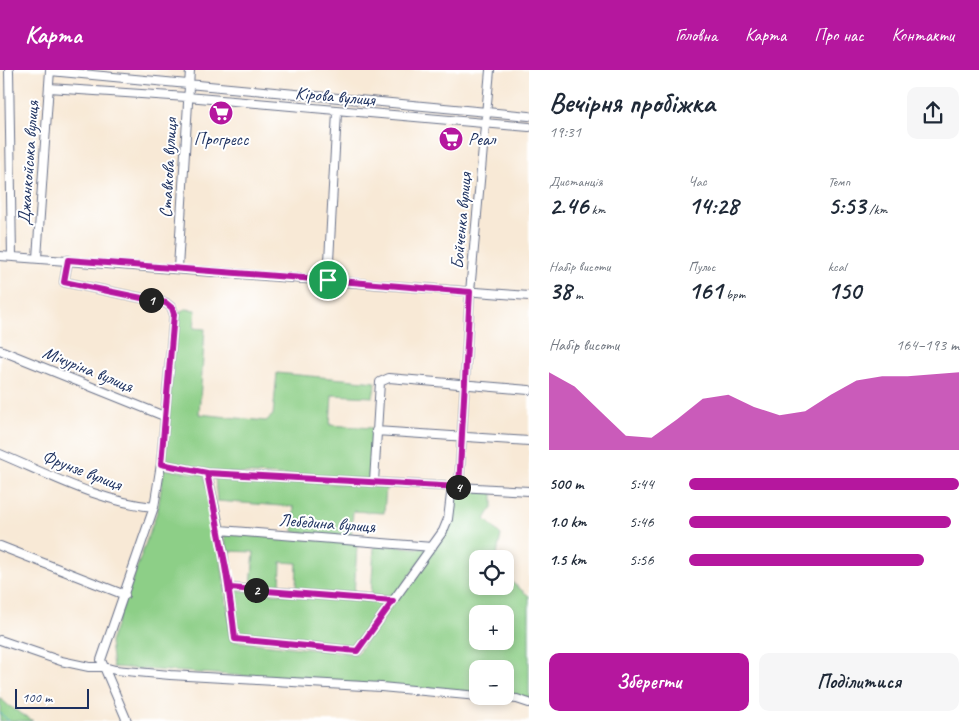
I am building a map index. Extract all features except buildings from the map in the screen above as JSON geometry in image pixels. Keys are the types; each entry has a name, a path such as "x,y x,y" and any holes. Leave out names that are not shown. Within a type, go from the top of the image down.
{"street":[{"path":"9,70 12,257"},
{"name":"Ставкова вулиця","path":"178,268 190,70"},
{"name":"Бойченка вулиця","path":"230,588 235,639 357,651 432,547 448,519 455,487 462,437 470,292 490,70"},
{"name":"Кірова вулиця","path":"50,71 529,116"},
{"name":"Джанкойська вулиця","path":"37,258 50,71"},
{"name":"Кірова вулиця","path":"49,88 187,97 337,112 529,127"},
{"path":"328,280 337,112"},
{"path":"0,256 529,296"},
{"path":"68,260 64,282 166,303 172,308 174,314 161,464 154,507 101,660 127,721"},
{"name":"Мічуріна вулиця","path":"0,350 164,416"},
{"path":"374,482 378,387 384,379 529,390"},
{"path":"376,431 529,441"},
{"name":"Фрунзе вулиця","path":"0,454 91,492 131,505 154,507"},
{"path":"161,464 207,473 529,492"},
{"path":"207,473 220,530 230,588 393,601"},
{"name":"Лебедина вулиця","path":"220,530 432,547"},
{"path":"0,546 125,595"},
{"path":"0,640 61,661 89,667 170,675 381,687 469,695"},
{"path":"514,699 529,703"}],"green space":[{"path":"185,309 196,310 194,328 205,329 199,414 266,421 273,415 277,373 376,382 373,397 332,395 330,425 372,428 369,479 209,472 163,463 175,316"},
{"path":"164,469 204,475 217,531 232,641 357,654 451,524 455,490 493,493 493,506 485,519 501,535 498,550 469,550 469,595 514,595 514,584 529,596 529,698 514,696 514,660 469,660 469,691 113,667 110,642 158,509"},
{"path":"215,476 386,487 384,513 353,511 351,537 293,532 294,507 217,501"},
{"path":"224,533 355,543 357,546 354,595 296,590 297,563 281,562 280,589 251,587 254,552 227,551"},
{"path":"377,545 428,549 394,598 371,596 374,547"},
{"path":"232,590 391,603 356,648 237,637"},
{"path":"0,698 9,706 33,721 0,721"}],"waterway":[{"path":"0,713 9,721"}],"place":[{"name":"Прогресс","path":"221,113"},
{"name":"Реал","path":"451,139"}],"route":[{"path":"328,280 68,260 64,282 166,303 172,308 174,314 161,464 207,473 220,530 230,588 393,601 357,651 235,639 230,588 220,530 207,473 459,487 470,292 328,280"}]}
